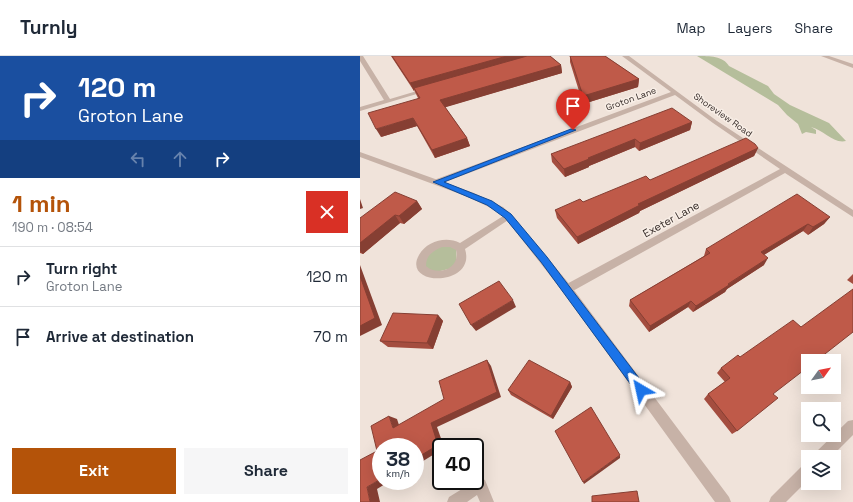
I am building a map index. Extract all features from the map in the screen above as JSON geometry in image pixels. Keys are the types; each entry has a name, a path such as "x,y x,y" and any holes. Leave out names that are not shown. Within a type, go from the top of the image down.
{"street":[{"path":"360,56 388,101"},
{"name":"Shoreview Road","path":"624,56 675,93 853,214"},
{"path":"824,56 853,66"},
{"path":"360,109 433,88"},
{"name":"Groton Lane","path":"437,182 675,93"},
{"path":"360,154 489,203 508,216 567,289 724,502"},
{"name":"Exeter Lane","path":"567,289 786,169"},
{"path":"460,248 508,216"},
{"path":"828,450 853,426"},
{"path":"776,502 801,477"},
{"path":"454,502 480,485 487,502"}],"green space":[{"path":"697,56 720,58 729,66 768,86 774,94 790,105 829,123 846,141 833,139 811,127 816,130 816,134 806,132 802,134 798,124 778,105"},
{"path":"456,245 457,267 428,274 423,256 432,247"}],"building":[{"path":"392,56 507,56 410,83"},
{"path":"527,56 550,56 561,65 440,100 467,138 432,150 413,118 376,129 368,113 420,98 414,88"},
{"path":"570,56 605,56 639,79 583,96"},
{"path":"672,108 692,122 640,143 635,139 564,169 551,154"},
{"path":"746,138 758,148 638,204 640,205 577,237 555,210 580,199 583,202 646,176 650,180"},
{"path":"395,192 417,201 399,216 395,215 360,243 360,218"},
{"path":"797,194 830,217 813,227 808,224 761,252 768,258 696,306 691,301 650,326 630,300 710,253 706,249"},
{"path":"360,276 375,318 360,326"},
{"path":"499,281 513,300 471,325 459,304"},
{"path":"853,289 853,332 825,354 801,354 801,372 773,394 778,398 737,431 708,394 730,378 721,368 738,355 740,357 793,320 801,327"},
{"path":"393,313 438,315 427,343 380,341"},
{"path":"487,360 497,392 431,423 436,438 432,438 432,449 424,454 424,438 374,438 371,426 389,416 393,428 444,399 439,381"},
{"path":"529,360 570,382 551,416 508,390"},
{"path":"591,407 620,455 583,482 555,431"},
{"path":"372,454 372,484 367,487 370,502 360,502 360,460"},
{"path":"637,491 639,502 592,502 592,496"}],"route":[{"path":"573,130 437,182 489,203 500,209 508,216 567,289 641,390"}]}
